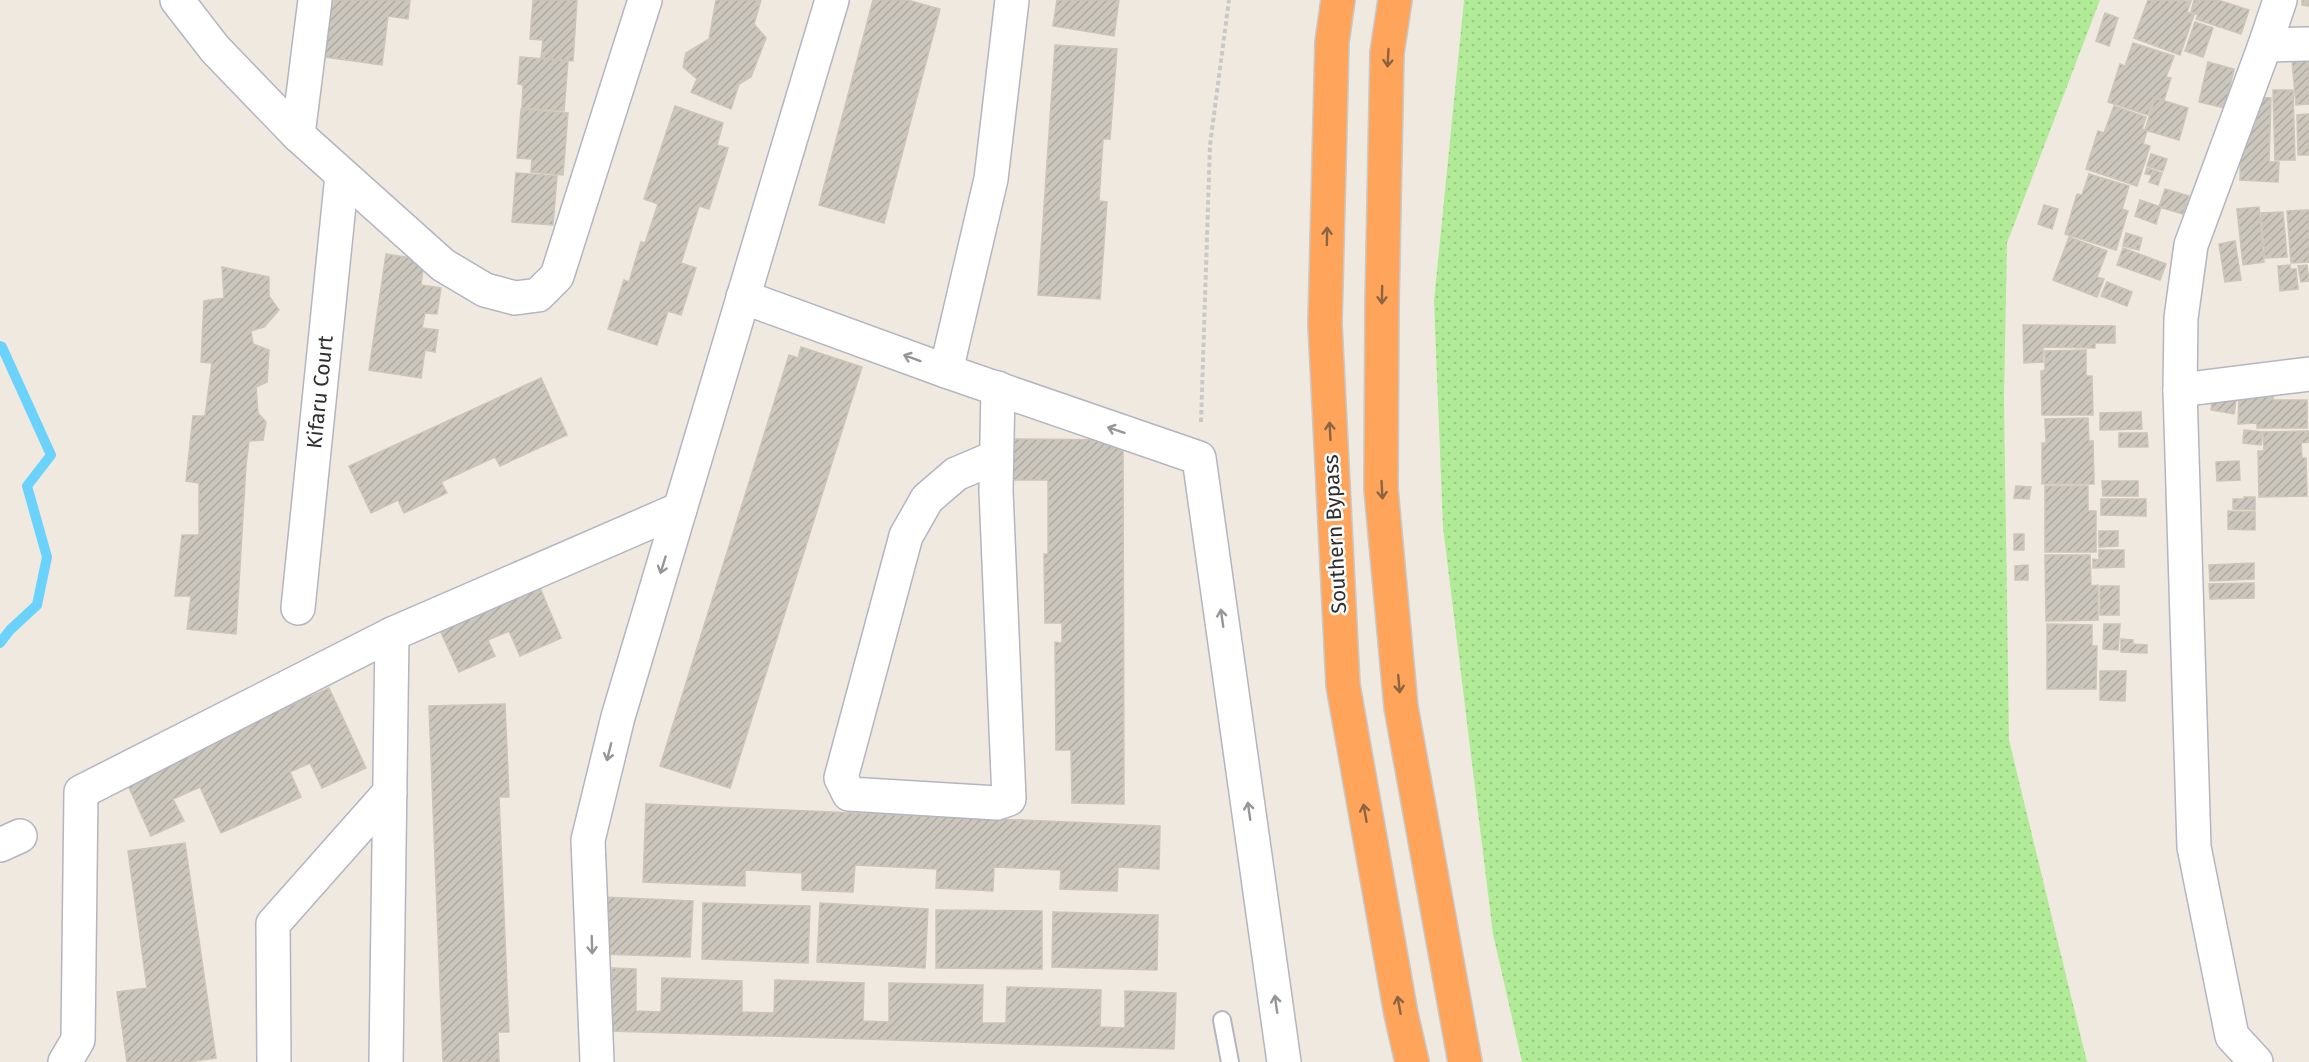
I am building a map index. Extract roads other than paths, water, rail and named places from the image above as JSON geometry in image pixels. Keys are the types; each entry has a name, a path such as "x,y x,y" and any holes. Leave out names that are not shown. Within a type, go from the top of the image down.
{"highway":[{"name":"Southern Bypass","path":"1338,0 1332,42 1325,324 1343,686 1401,1014 1412,1062"},
{"path":"1395,0 1387,53 1381,489 1401,707 1465,1062"}],"street":[{"path":"177,0 214,49 298,135 443,265 485,290 515,298 538,295 557,276 645,0"},
{"path":"298,135 315,0"},
{"path":"597,1062 588,840 618,717 832,0"},
{"path":"946,371 991,179 1012,0"},
{"path":"2256,1062 2232,1036 2194,846 2180,390 2181,318 2192,245 2280,0"},
{"path":"2265,45 2309,44"},
{"name":"Kifaru Court","path":"298,608 342,175"},
{"path":"743,297 946,371 1199,458 1284,1062"},
{"path":"2180,390 2309,375"},
{"path":"996,457 956,474 927,499 906,536 841,778 849,794 997,803 1009,799 996,457 998,388"},
{"path":"65,1062 78,1040 81,792 392,634 680,509"},
{"path":"386,1062 392,634"},
{"path":"274,1062 273,924 390,792"}],"lane":[{"path":"1222,1020 1230,1062"}],"waterway":[{"path":"0,346 51,455 27,486 47,557 37,605 10,630 0,643"}]}
